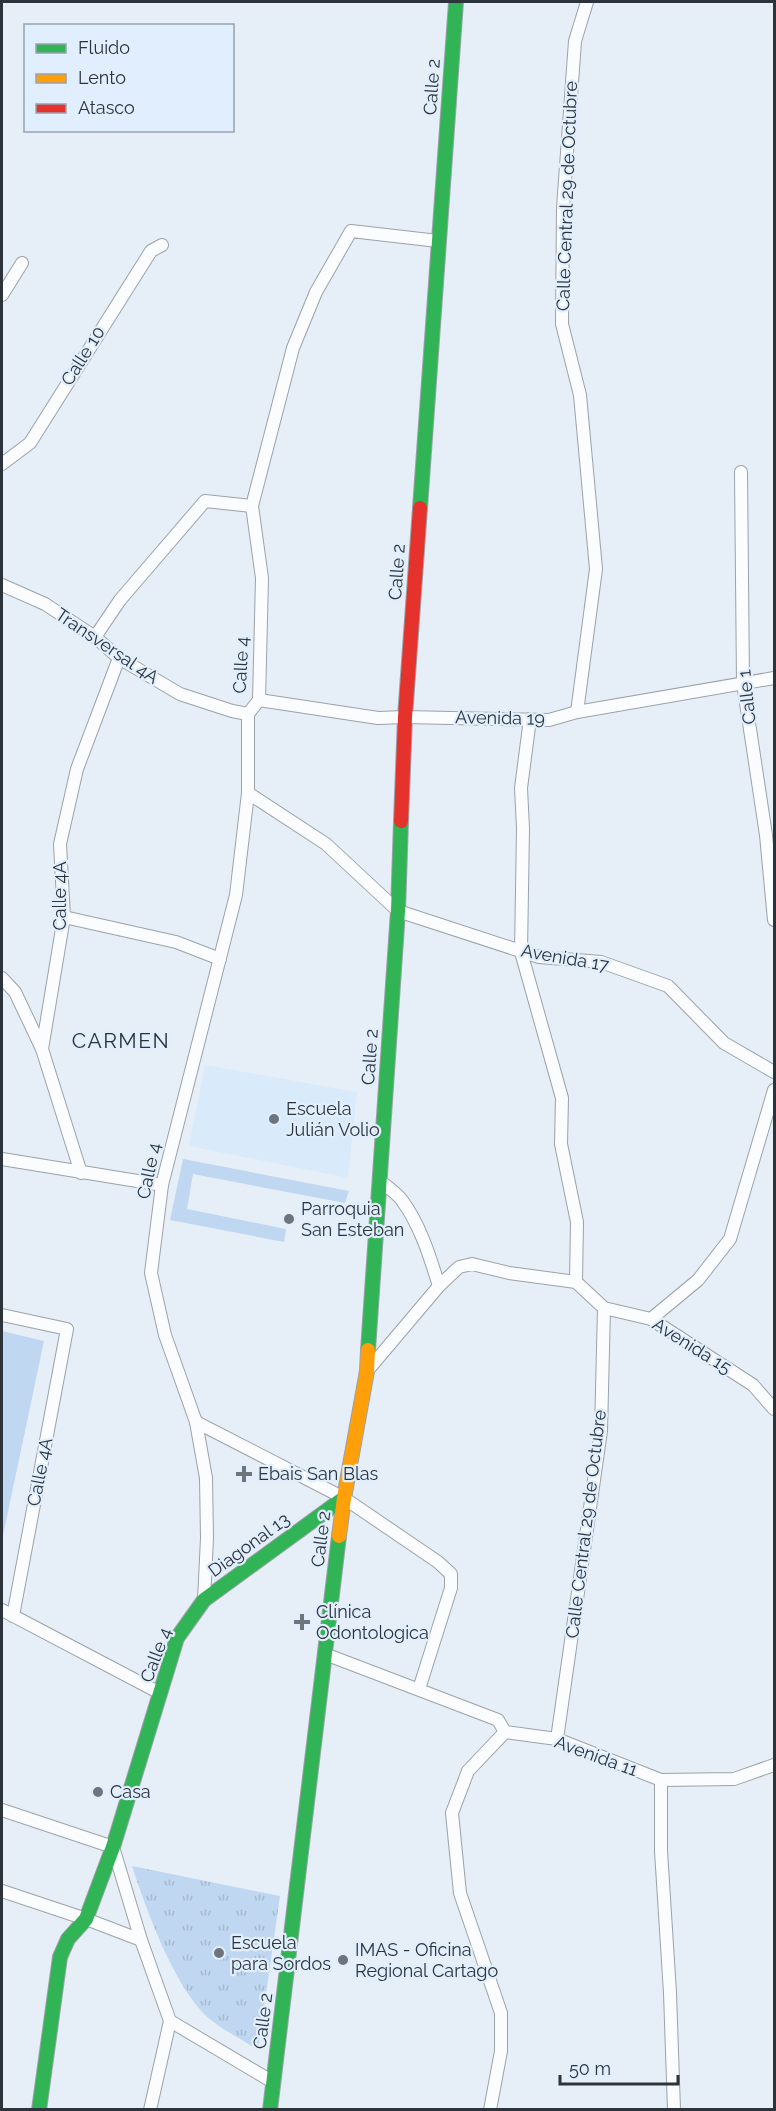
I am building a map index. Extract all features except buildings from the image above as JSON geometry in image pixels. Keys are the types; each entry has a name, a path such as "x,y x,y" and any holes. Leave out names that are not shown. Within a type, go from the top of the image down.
{"street":[{"name":"Calle 2","path":"274,2108 273,2082 340,1525 367,1371 398,911 405,717 456,2"},
{"name":"Calle Central 29 de Octubre","path":"577,712 596,568 580,394 562,324 563,208 575,41 587,2"},
{"name":"Calle 4","path":"39,2109 60,1957 68,1939 86,1919 113,1847 177,1638 204,1600 207,1538 206,1478 196,1422 165,1335 151,1273 162,1185 236,895 248,793 248,714 259,700 262,578 252,506 293,348 316,292 351,231 438,241"},
{"name":"Calle 10","path":"2,464 30,443 151,251 162,245"},
{"path":"2,295 22,263"},
{"name":"Calle 1","path":"741,472 743,683 770,835 774,920"},
{"path":"94,637 120,600 205,501 252,506"},
{"name":"Transversal 4A","path":"2,585 45,604 94,637 119,658 180,694 248,714"},
{"name":"Calle 4A","path":"81,1173 42,1049 64,917 60,844 77,769 119,658"},
{"name":"Avenida 19","path":"259,700 378,718 549,720 577,712 774,678"},
{"path":"367,1371 439,1286 459,1267 472,1264 509,1273 576,1282 577,1222 561,1144 562,1098 521,952 524,828 521,788 530,719"},
{"path":"248,793 326,844 398,911"},
{"name":"Avenida 17","path":"398,911 521,952 539,957 601,962 668,986 724,1043 774,1072"},
{"path":"64,917 176,942 220,959"},
{"path":"2,978 15,992 42,1049"},
{"path":"651,1319 698,1281 730,1239 774,1090"},
{"path":"2,1159 162,1185"},
{"path":"379,1180 400,1198 412,1218 430,1254 439,1286"},
{"name":"Avenida 15","path":"576,1282 604,1308 651,1319 753,1385 774,1409"},
{"name":"Calle Central 29 de Octubre","path":"557,1739 601,1431 604,1308"},
{"name":"Calle 4A","path":"2,1315 67,1329 7,1613"},
{"path":"196,1422 344,1498 438,1562 451,1574 451,1588 419,1689"},
{"name":"Diagonal 13","path":"204,1600 344,1498"},
{"path":"325,1512 334,1513 340,1525"},
{"path":"7,1613 160,1693"},
{"path":"325,1654 498,1720 505,1732 468,1771 452,1813 460,1893 501,2013 501,2051 490,2109"},
{"name":"Avenida 11","path":"505,1732 557,1739 661,1780 734,1779 774,1766"},
{"path":"661,1780 661,1851 670,1993 674,2109"},
{"path":"2,1810 113,1847 141,1940 170,2021 150,2109"},
{"path":"2,1891 141,1940"},
{"path":"170,2021 273,2082"}],"shaded area":[{"name":"Escuela Julián Volio","path":"205,1065 357,1092 348,1178 189,1146"}],"green space":[{"path":"183,1159 349,1191 345,1203 193,1174 187,1209 286,1229 284,1242 170,1220"},
{"path":"2,1331 44,1341 2,1540"},
{"name":"Escuela para Sordos","path":"132,1866 280,1896 258,2050 211,2020 186,1990 164,1949"}],"traffic: fast":[{"path":"420,508 456,2"},
{"path":"368,1350 398,911 401,821"},
{"path":"39,2110 60,1957 68,1939 86,1919 113,1847 177,1638 204,1600 344,1498"},
{"path":"270,2110 339,1536"}],"traffic: slow":[{"path":"339,1536 367,1371 368,1350"}],"traffic: jam":[{"path":"401,821 405,717 420,508"}],"place":[{"name":"Escuela Julián Volio","path":"274,1119"},
{"name":"Parroquia San Esteban","path":"289,1219"},
{"name":"Ebais San Blas","path":"244,1474"},
{"name":"Clínica Odontologica","path":"302,1622"},
{"name":"Casa","path":"98,1792"},
{"name":"Escuela para Sordos","path":"219,1953"},
{"name":"IMAS - Oficina Regional Cartago","path":"343,1960"}],"district":[{"name":"CARMEN","path":"121,1041"}]}
